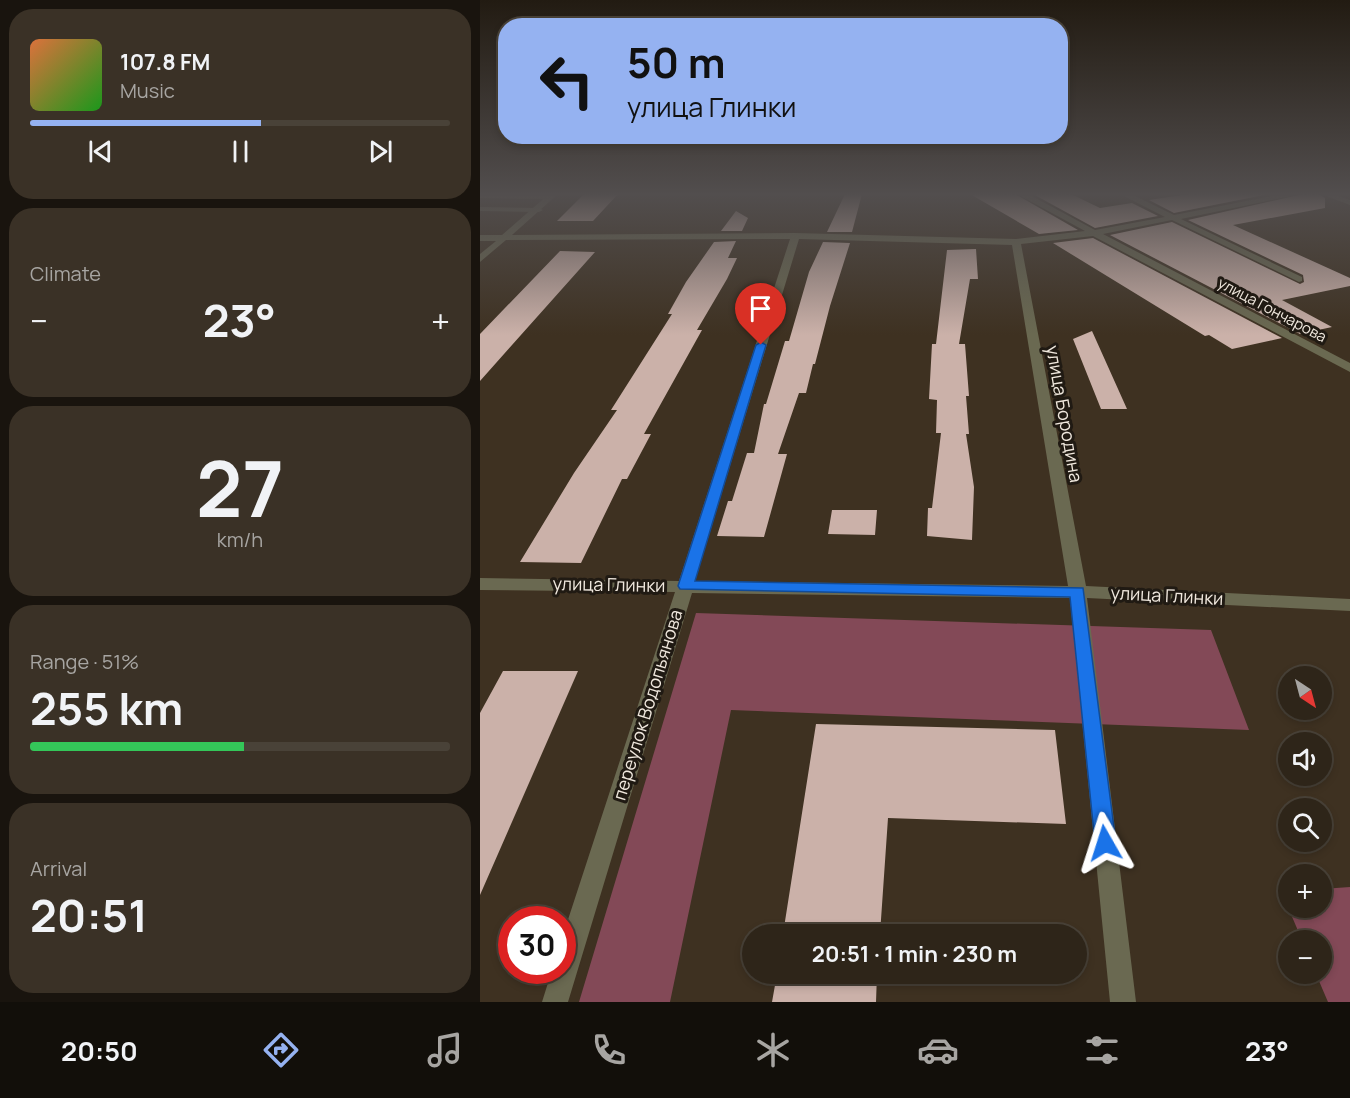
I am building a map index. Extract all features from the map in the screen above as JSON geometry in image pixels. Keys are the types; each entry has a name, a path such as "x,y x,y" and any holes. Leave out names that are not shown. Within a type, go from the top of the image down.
{"street":[{"path":"480,259 501,241"},
{"name":"переулок Водопьянова","path":"555,1002 794,241"},
{"path":"970,241 1026,241"},
{"name":"улица Гончарова","path":"1110,241 1350,368"},
{"path":"1221,241 1299,279"},
{"name":"улица Бородина","path":"1016,242 1078,592 1123,1002"},
{"name":"улица Глинки","path":"480,584 1078,592 1350,605"}],"shaded area":[{"path":"696,613 1211,630 1249,730 731,710 670,1002 579,1002"},
{"path":"1350,887 1350,1002 1328,1002 1320,984 1332,984 1332,930 1298,930 1292,918 1332,918 1332,888"}],"building":[{"path":"736,241 728,258 737,258 727,279 697,330 702,330 644,434 651,434 627,479 622,479 581,563 520,562 574,473 617,410 611,410 672,314 668,314 686,282 714,242"},
{"path":"1098,241 1282,338 1232,349 1209,335 1205,336 1053,243"},
{"path":"1121,241 1211,241 1300,284 1304,282 1303,275 1231,241 1268,241 1350,278 1350,286 1282,300 1332,327 1300,334"},
{"path":"823,242 850,243 806,393 799,393 778,454 787,454 764,537 717,536 728,501 732,501 747,453 754,453 764,404 766,404 785,341 789,341 809,272"},
{"path":"976,249 978,279 970,279 959,344 965,344 969,396 966,396 969,434 966,434 974,487 972,540 927,536 928,508 932,508 941,433 936,433 937,400 929,399 932,344 936,344 947,250"},
{"path":"560,251 595,252 480,381 480,334"},
{"path":"1092,331 1127,409 1101,409 1073,339"},
{"path":"832,510 877,510 875,535 828,534"},
{"path":"503,671 578,671 480,895 480,713"},
{"path":"816,724 1055,730 1066,824 888,818 881,924 785,924"},
{"path":"775,984 877,984 876,1002 772,1002"}],"route":[{"path":"761,345 686,586 1078,592 1105,843"}]}
